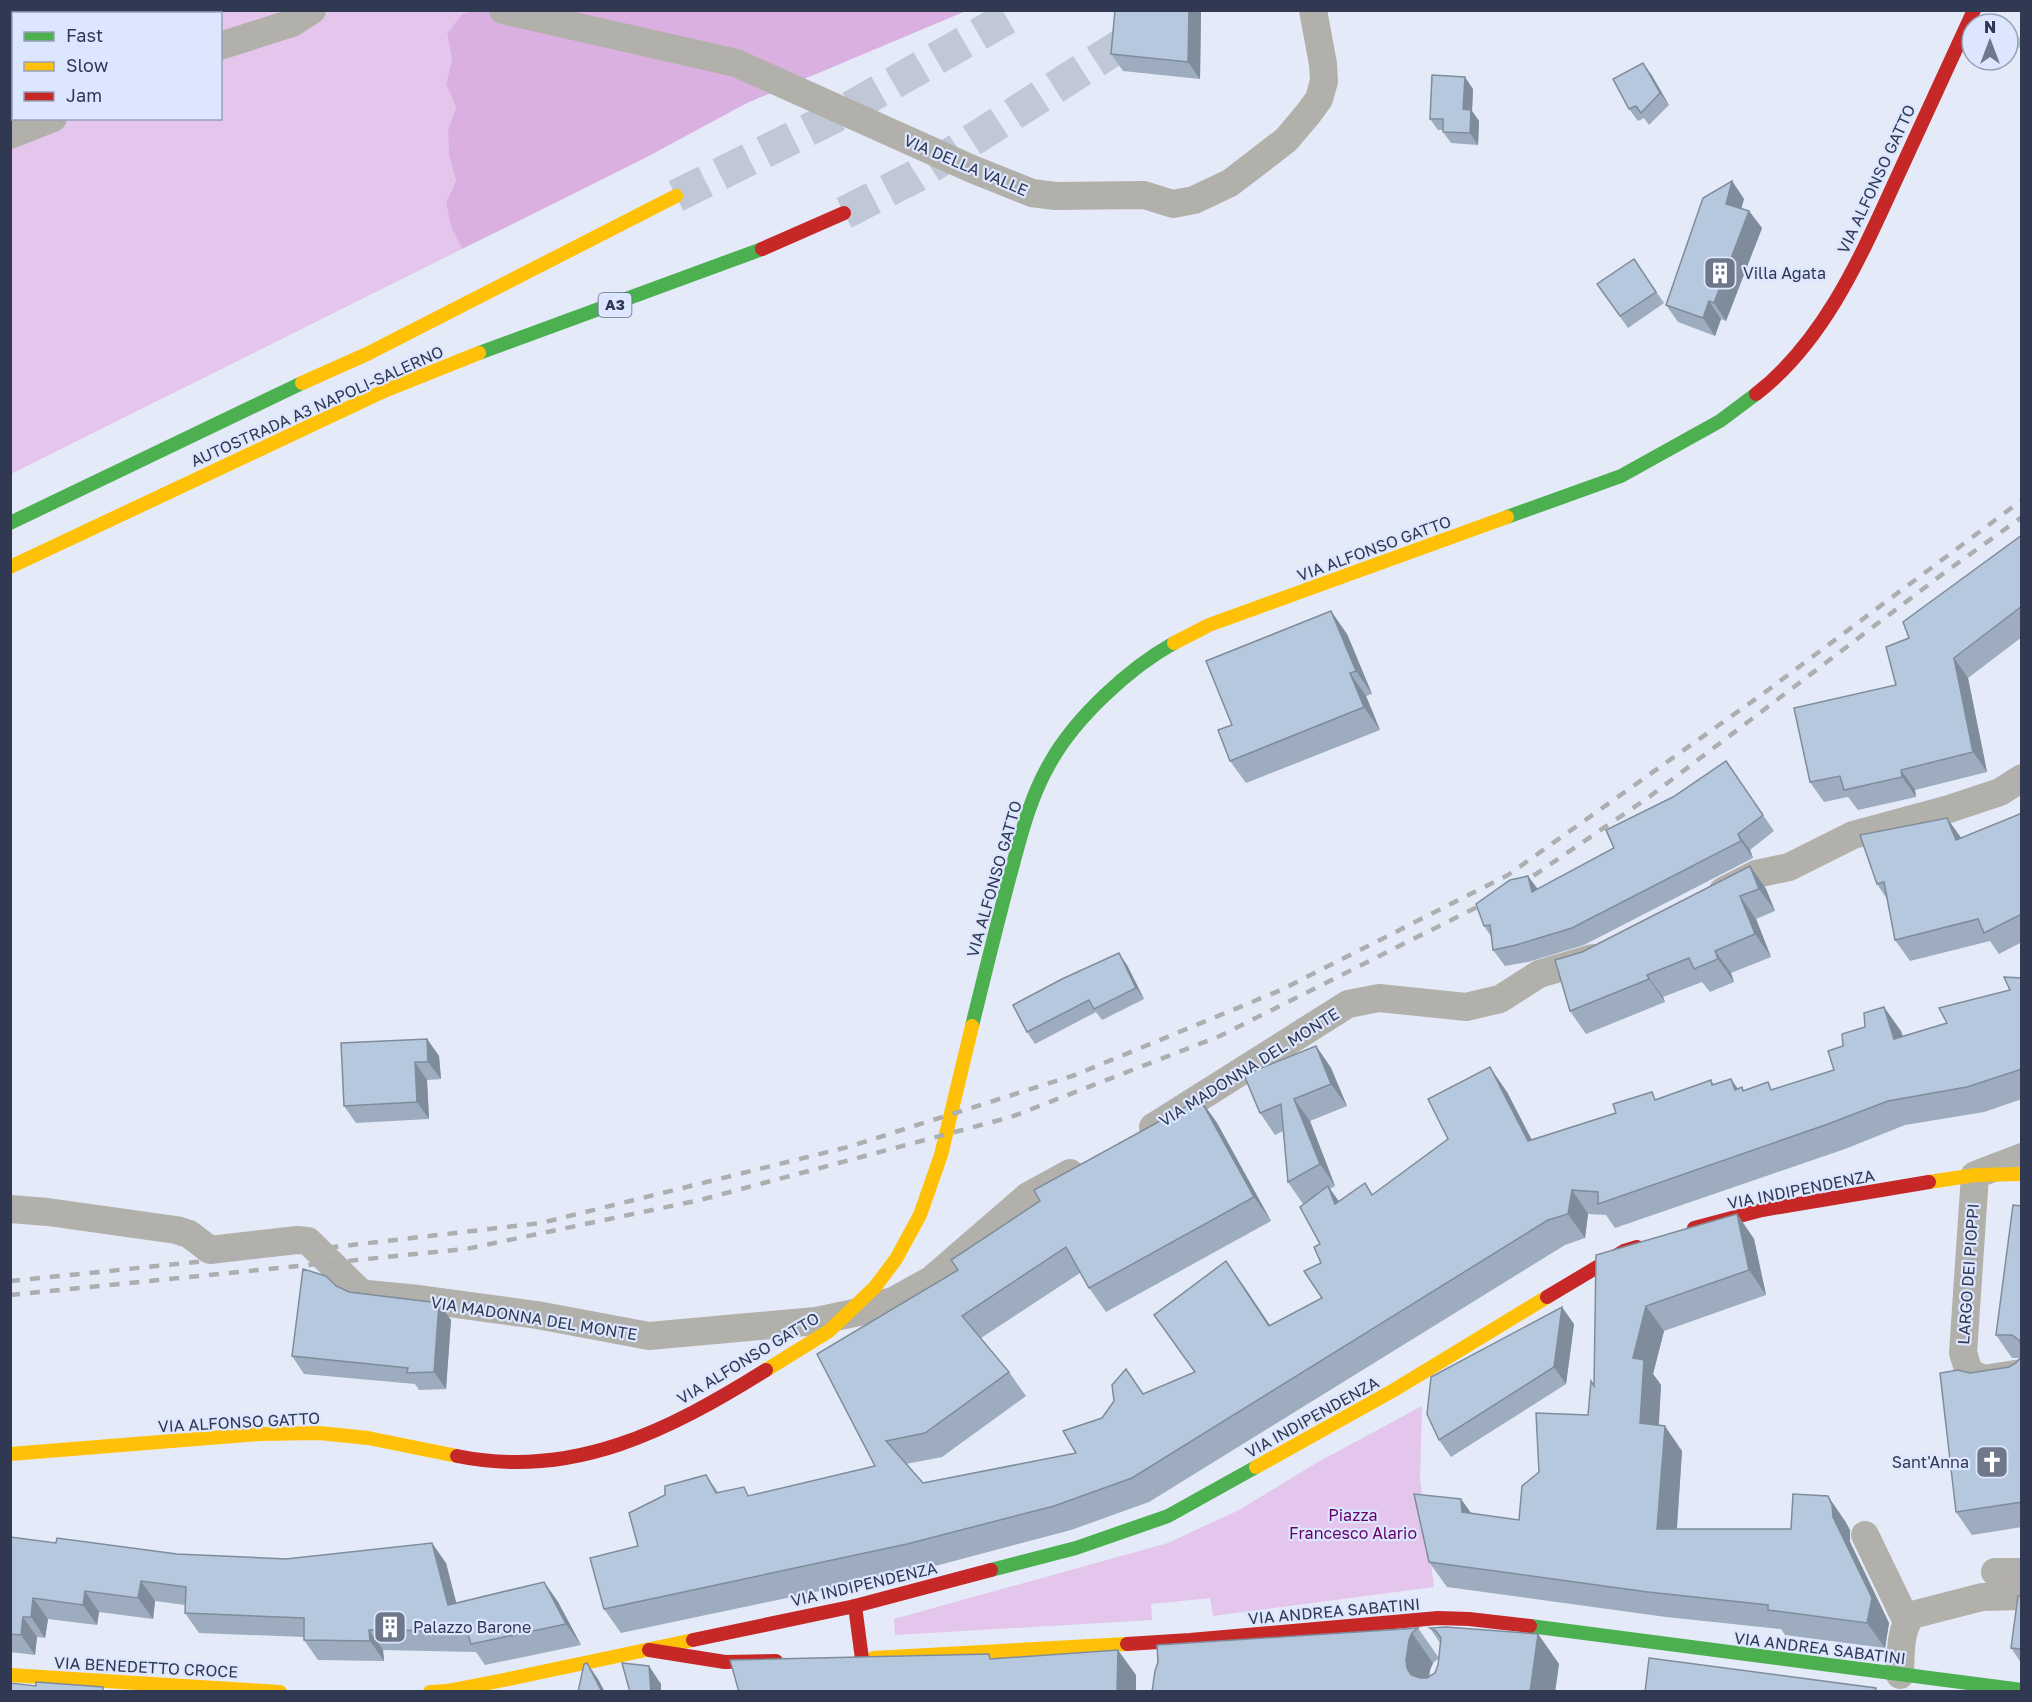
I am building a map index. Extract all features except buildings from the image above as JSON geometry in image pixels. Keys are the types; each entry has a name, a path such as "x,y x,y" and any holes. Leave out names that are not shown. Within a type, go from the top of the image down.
{"main road":[{"name":"VIA ALFONSO GATTO","path":"10,1454 259,1434 319,1432 368,1438 476,1460 526,1462 574,1458 616,1447 670,1424 757,1376 829,1331 875,1287 896,1259 920,1215 941,1155 989,954 1026,815 1050,762 1084,716 1124,677 1160,651 1209,625 1600,484 1663,454 1720,421 1767,385 1806,344 1842,290 1874,227 1974,10"},
{"name":"AUTOSTRADA A3 NAPOLI-SALERNO","path":"10,523 367,354 676,196"},
{"name":"AUTOSTRADA A3 NAPOLI-SALERNO","path":"10,567 384,391 456,361 743,258 844,213"},
{"name":"VIA INDIPENDENZA","path":"1676,1233 1762,1210 1974,1175 2022,1174"},
{"name":"VIA INDIPENDENZA","path":"647,1650 855,1606 1076,1548 1168,1516 1394,1390 1624,1251 1645,1244"},
{"name":"VIA ANDREA SABATINI","path":"855,1606 856,1659 1190,1640 1438,1618 1488,1621 2022,1690"},
{"path":"430,1692 447,1691 647,1650 725,1662 793,1660"},
{"name":"VIA BENEDETTO CROCE","path":"10,1675 280,1692"}],"street":[{"path":"222,45 292,23 312,10"},
{"name":"VIA DELLA VALLE","path":"503,10 736,63 972,170 1032,193 1056,196 1144,195 1173,204 1194,200 1230,183 1286,140 1319,99 1324,81 1323,64 1313,10"},
{"path":"10,135 48,120"},
{"path":"1704,901 1756,874 1789,867 1853,835 1959,806 2000,792 2022,778"},
{"name":"VIA MADONNA DEL MONTE","path":"1130,1140 1348,1004 1379,998 1466,1007 1500,999 1539,974 1590,960 1621,944"},
{"path":"1974,1175 2022,1157"},
{"name":"VIA MADONNA DEL MONTE","path":"10,1209 176,1230 189,1234 210,1250 297,1240 308,1241 359,1291 367,1294 537,1315 649,1336 816,1321 895,1300 931,1280 1028,1196 1089,1162"},
{"name":"LARGO DEI PIOPPI","path":"1974,1175 1963,1353 1969,1372 1976,1376 1983,1379 2012,1374"},
{"path":"1865,1535 1907,1622"},
{"path":"1900,1675 1904,1632 1912,1615 1982,1598 2022,1596"}],"green space":[{"path":"471,11 461,15 447,35 452,60 446,84 456,107 448,130 449,156 456,181 446,203 451,227 462,249 11,474 11,136 42,120 222,120 222,12 172,12"},
{"name":"Piazza Francesco Alario","path":"1422,1406 1420,1479 1434,1587 1213,1616 1210,1598 1151,1604 1152,1620 895,1635 894,1619 1168,1543 1239,1510 1318,1462"}],"shaded area":[{"path":"471,11 966,11 747,103 645,158 462,249 451,227 446,203 456,181 449,156 448,130 456,107 446,84 452,60 447,34 461,15"}],"tunnel":[{"path":"676,196 832,118 1021,10"},
{"path":"844,213 916,176 1176,10"}],"railway":[{"path":"10,1281 266,1255 541,1223 848,1147 1075,1075 1281,990 1508,875 1764,693 2022,500"},
{"path":"1517,887 1649,797 1944,573 2022,517"},
{"path":"10,1295 466,1249 700,1200 1011,1117 1220,1036 1493,899"}],"traffic: fast":[{"path":"479,353 762,249"},
{"path":"10,523 302,383"},
{"path":"1507,517 1621,476 1720,421 1756,394"},
{"path":"972,1026 1021,834 1050,763 1074,729 1104,696 1139,666 1174,643"},
{"path":"991,1570 1076,1548 1168,1516 1256,1467"},
{"path":"1530,1626 2022,1690"}],"traffic: slow":[{"path":"302,383 367,354 676,196"},
{"path":"10,567 384,391 479,353"},
{"path":"1174,643 1209,625 1507,517"},
{"path":"766,1370 829,1331 875,1287 896,1259 920,1215 941,1155 972,1026"},
{"path":"1929,1182 1975,1175 2022,1174"},
{"path":"1256,1467 1394,1390 1547,1297"},
{"path":"10,1454 259,1434 319,1433 368,1438 457,1456"},
{"path":"430,1692 504,1680 693,1640"},
{"path":"873,1658 1127,1644"},
{"path":"10,1675 280,1692"}],"traffic: jam":[{"path":"1756,394 1781,372 1803,347 1841,292 1857,263 1974,10"},
{"path":"762,249 844,213"},
{"path":"1694,1228 1762,1210 1929,1182"},
{"path":"1547,1297 1624,1251 1637,1247"},
{"path":"457,1456 500,1462 541,1461 580,1455 657,1430 694,1412 766,1370"},
{"path":"693,1640 855,1606 991,1570"},
{"path":"855,1606 862,1659"},
{"path":"1127,1644 1438,1618 1530,1626"},
{"path":"649,1650 725,1662 776,1661"}],"place":[{"name":"Villa Agata","path":"1720,273"},
{"name":"Sant'Anna","path":"1992,1462"},
{"name":"Palazzo Barone","path":"390,1627"}]}
